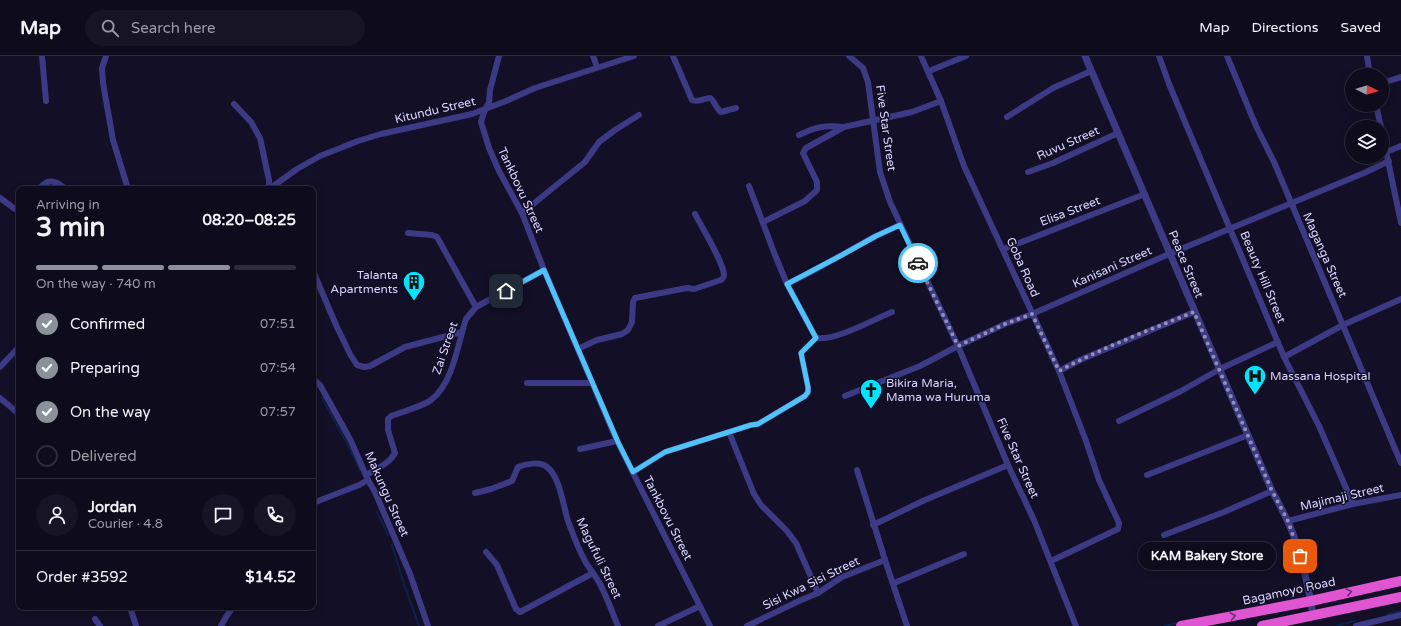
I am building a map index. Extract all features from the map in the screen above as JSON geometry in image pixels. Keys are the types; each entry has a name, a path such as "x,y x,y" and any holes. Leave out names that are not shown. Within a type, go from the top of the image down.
{"highway":[{"name":"Bagamoyo Road","path":"1181,626 1311,601 1401,581"},
{"path":"1262,626 1283,624 1313,615 1401,597"}],"street":[{"path":"42,56 46,101"},
{"path":"106,56 102,68 103,83 113,140 127,186"},
{"name":"Tankbovu Street","path":"499,56 490,90 489,103 485,109 482,122 489,148 499,171 522,213 544,270 618,442 710,626"},
{"path":"593,56 596,67"},
{"name":"Kitundu Street","path":"273,186 320,156 358,141 381,134 472,114 535,88 596,67 634,56"},
{"path":"673,56 692,100 700,101 710,98 713,100 718,111 721,112 736,108"},
{"name":"Five Star Street","path":"849,56 863,68 868,82 880,172 890,202 958,346 1008,465 1051,561 1076,626"},
{"name":"Goba Road","path":"921,56 929,71 941,101 964,166 1004,249 1008,262 1059,371 1086,441 1099,480 1119,523 1118,529 1051,561"},
{"path":"929,71 966,56"},
{"name":"Peace Street","path":"1085,56 1272,491 1288,521 1296,541 1313,615"},
{"name":"Beauty Hill Street","path":"1159,56 1169,84 1284,357 1319,426 1353,504"},
{"name":"Maganga Street","path":"1227,56 1256,126 1274,162 1290,204 1401,463"},
{"path":"1367,56 1369,68"},
{"path":"1008,117 1053,88 1091,71"},
{"path":"1389,81 1401,77"},
{"path":"763,222 804,201 817,190 817,182 803,152 806,148 844,128 859,123 912,112 941,101"},
{"path":"234,104 251,122 260,138 269,186"},
{"path":"522,213 584,162 599,142 615,130 640,115"},
{"path":"798,135 818,127 833,126 844,128"},
{"name":"Ruvu Street","path":"1028,172 1118,132"},
{"path":"1389,151 1401,146"},
{"path":"1389,161 1401,223"},
{"name":"Kanisani Street","path":"845,396 920,366 1005,324 1032,314 1382,164"},
{"path":"42,186 45,182 49,181 55,181 61,186"},
{"path":"749,186 774,255 787,284 816,338"},
{"name":"Elisa Street","path":"1004,249 1145,194"},
{"path":"0,198 16,209"},
{"path":"578,349 597,340 622,334 628,330 632,322 633,302 635,298 686,288 694,289 723,278 724,273 722,267 695,214"},
{"path":"787,284 876,236 900,225"},
{"path":"408,233 432,235 437,237 476,307"},
{"name":"Zai Street","path":"367,477 395,453 388,430 388,419 391,416 431,400 441,388 448,377 466,319 476,307 544,270"},
{"path":"316,278 336,325 357,365 364,367 370,366 405,347 462,332"},
{"path":"1284,357 1343,325 1401,299"},
{"path":"633,472 665,452 758,424 805,396 808,392 808,387 801,353 816,338 826,338 847,331 892,312"},
{"path":"1059,371 1080,360 1194,312"},
{"path":"1119,421 1181,391 1220,369 1278,342"},
{"path":"0,367 16,352"},
{"name":"Makungu Street","path":"316,382 320,385 352,441 410,574 428,626"},
{"path":"527,383 592,383"},
{"path":"0,398 16,411"},
{"path":"729,432 754,494 761,505 788,531 796,543 818,593"},
{"path":"1147,474 1248,434"},
{"path":"580,449 618,442"},
{"name":"Magufuli Street","path":"475,493 491,490 512,481 518,468 522,466 537,464 547,467 552,472 559,487 571,531 587,563 594,573 618,626"},
{"path":"874,525 925,500 1008,465"},
{"path":"857,470 885,560 908,626"},
{"path":"316,502 359,485 367,477"},
{"path":"1164,535 1224,512 1272,491"},
{"name":"Majimaji Street","path":"1288,521 1353,504 1401,495"},
{"path":"486,552 497,565 516,609 520,612 594,573"},
{"path":"894,583 964,554"},
{"name":"Sisi Kwa Sisi Street","path":"747,626 818,593 842,577 885,560"},
{"path":"658,626 700,606"},
{"path":"131,610 136,626"},
{"path":"221,626 231,610"},
{"path":"1356,626 1372,624 1401,616"},
{"path":"95,619 100,626"}],"waterway":[{"path":"322,398 360,470"},
{"path":"377,512 388,535"},
{"path":"392,545 419,626"},
{"path":"1388,614 1401,611"},
{"path":"1337,626 1355,621"},
{"path":"1164,626 1179,623"}],"way so far":[{"path":"918,263 958,346 1005,324 1032,314 1059,371 1080,360 1194,312 1272,491 1288,521 1300,556"}],"place":[{"name":"Talanta Apartments","path":"414,302"},
{"name":"Massana Hospital","path":"1255,396"},
{"name":"Bikira Maria, Mama wa Huruma","path":"871,410"},
{"name":"KAM Bakery Store","path":"1300,556"}],"route":[{"path":"506,291 544,270 618,442 633,472 665,452 758,424 805,396 808,392 808,387 801,353 816,338 787,284 809,274 876,236 900,225 918,263"}]}
